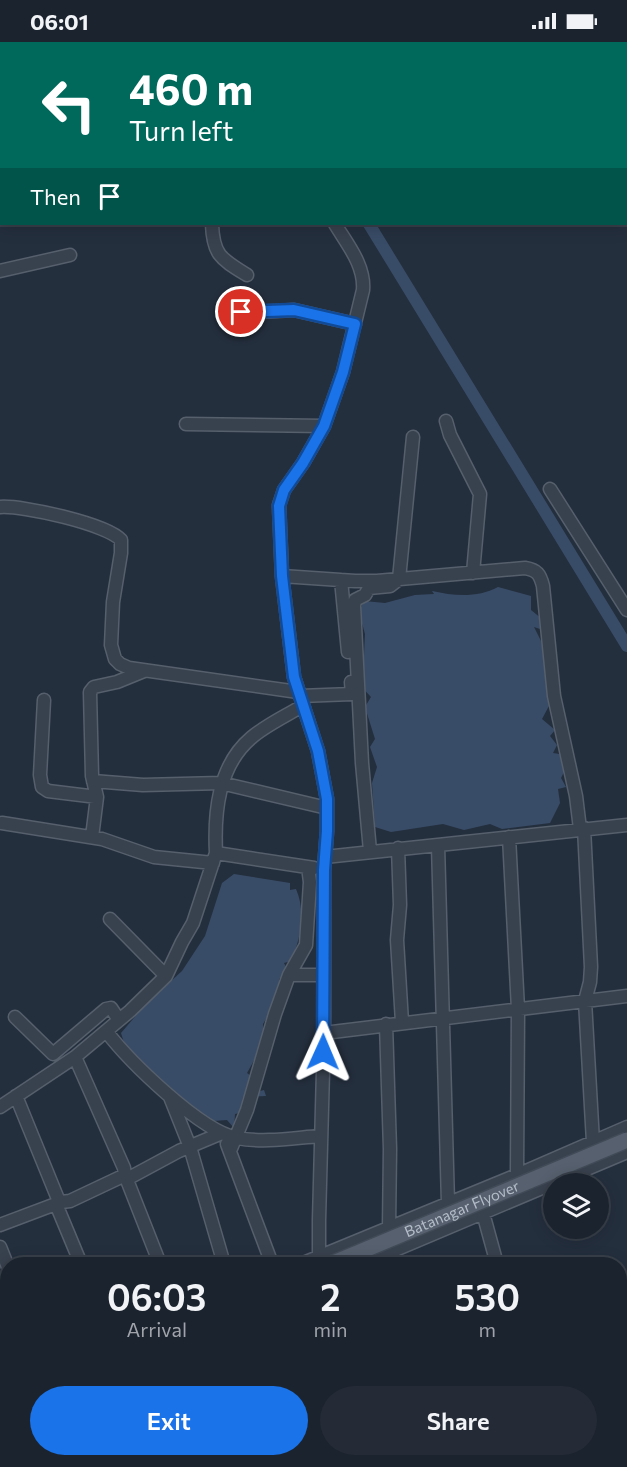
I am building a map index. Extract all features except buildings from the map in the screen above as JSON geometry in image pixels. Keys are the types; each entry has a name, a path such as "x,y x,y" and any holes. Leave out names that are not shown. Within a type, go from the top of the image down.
{"main road":[{"name":"Batanagar Flyover","path":"336,1257 627,1140"}],"street":[{"path":"213,225 213,241 218,255 247,275"},
{"path":"324,1257 320,1136 324,1033 327,808 318,751 294,677 282,576 279,506 284,490 303,463 324,426 343,372 363,290 364,280 359,263 335,225"},
{"path":"0,272 70,255"},
{"path":"223,314 294,310 355,324"},
{"path":"446,421 450,435 480,494 473,573"},
{"path":"186,424 324,426"},
{"path":"370,851 362,763 354,606 355,600 365,595 369,588 390,586 399,579 413,437"},
{"path":"550,489 627,610"},
{"path":"0,507 25,508 63,517 118,537 122,545 113,602 112,652 120,664 129,668 300,698 352,694 341,580"},
{"path":"282,576 341,580 399,579 525,568 534,570 541,576 554,696 582,829 591,967 585,1001 593,1142"},
{"path":"92,837 97,797 93,781 91,750 91,688 124,680 145,670"},
{"path":"0,1107 75,1057 166,976 193,923 214,858 217,812 222,783 244,744 300,698"},
{"path":"44,700 40,775 42,787 48,791 97,797"},
{"path":"93,781 143,785 222,783 327,808"},
{"path":"2,823 92,837 154,857 214,858 308,867 370,851 627,825"},
{"path":"509,837 518,1009 518,1175"},
{"path":"438,845 448,1203"},
{"path":"398,848 400,905 397,940 402,1022"},
{"path":"0,1225 59,1203 70,1202 190,1147 227,1135 247,1110 274,1014 289,975 306,945 310,882 308,867"},
{"path":"110,919 166,976"},
{"path":"289,975 323,975"},
{"path":"324,1033 627,996"},
{"path":"53,1054 106,1009 111,1008 119,1020"},
{"path":"15,1017 53,1054 61,1065"},
{"path":"386,1024 390,1149 389,1228"},
{"path":"105,1031 132,1061 198,1119 227,1135 251,1140 320,1136"},
{"path":"75,1057 124,1168 157,1257"},
{"path":"169,1094 190,1147 222,1257"},
{"path":"16,1096 58,1199 78,1257"},
{"path":"332,1257 363,1239 627,1127"},
{"path":"227,1135 230,1151 269,1257"},
{"path":"383,1257 627,1152"},
{"path":"483,1213 495,1257"},
{"path":"363,1239 368,1257"}],"water":[{"path":"498,587 531,596 531,610 542,619 540,629 534,627 543,645 550,704 542,719 555,730 550,736 557,745 553,753 566,755 569,762 561,778 566,787 558,789 560,803 550,823 502,829 490,824 464,830 443,824 391,832 375,827 372,783 377,767 370,747 375,739 365,707 371,697 358,683 363,677 365,634 359,612 364,601 385,603 415,595 434,594 432,591 457,595 474,594"},
{"path":"234,874 290,883 290,890 296,889 299,898 301,925 291,961 284,963 289,973 279,979 282,993 263,1024 263,1044 247,1073 255,1079 250,1094 264,1090 266,1096 243,1097 242,1104 253,1110 235,1114 234,1128 227,1120 213,1121 193,1110 126,1049 121,1033 139,1012 137,1006 144,1006 182,971 205,936 222,883"}],"waterway":[{"path":"370,225 627,646"}],"route":[{"path":"241,312 294,310 355,324 343,372 324,426 303,463 284,490 279,506 282,576 294,677 318,751 327,799 324,870 323,1052"}]}
